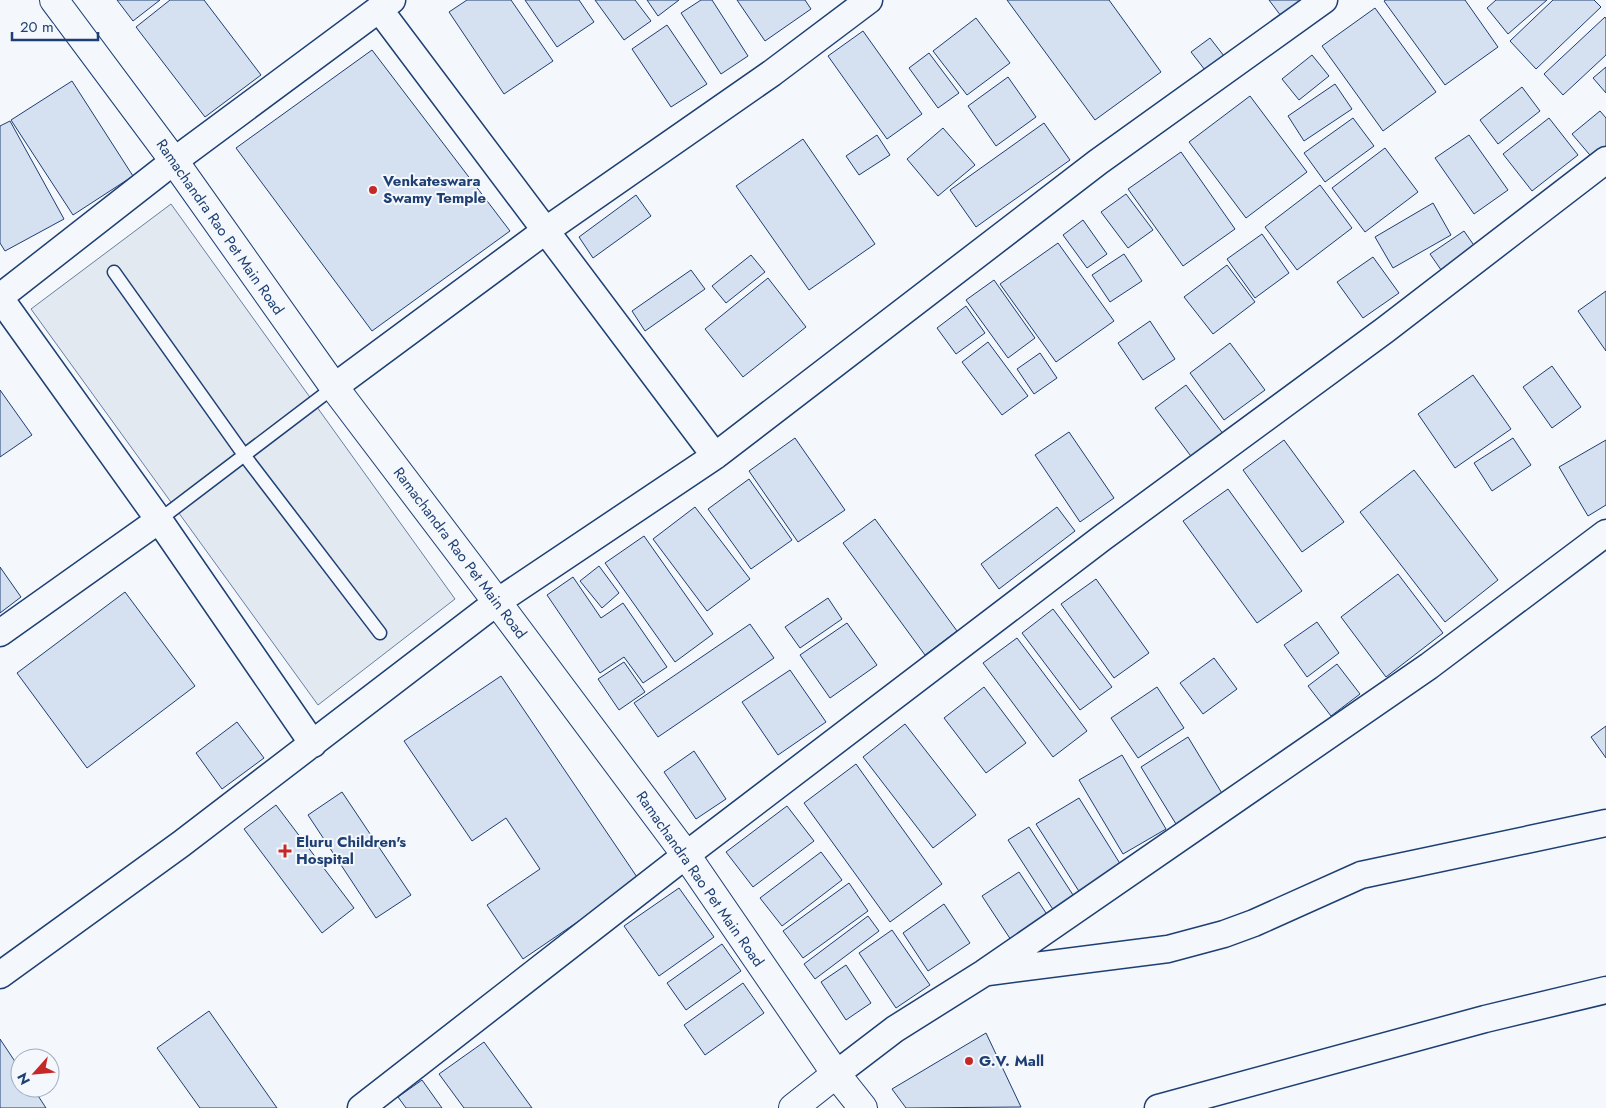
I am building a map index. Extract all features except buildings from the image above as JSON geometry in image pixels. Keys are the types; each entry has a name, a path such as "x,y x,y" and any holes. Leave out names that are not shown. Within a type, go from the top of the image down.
{"street":[{"name":"Ramachandra Rao Pet Main Road","path":"54,0 174,161 334,387 686,855 836,1074 863,1108"},
{"path":"334,387 545,231 772,73 869,0"},
{"path":"0,975 181,844 497,602 715,456 1098,162 1324,0"},
{"path":"313,744 159,520 0,298 174,161 386,5 545,231 715,456"},
{"path":"360,1108 686,855 1102,538 1385,330 1606,160"},
{"path":"0,633 159,520"},
{"path":"793,1108 895,1029 984,973 1429,666 1606,533"},
{"path":"984,973 1168,950 1224,934 1254,923 1361,875 1606,823"},
{"path":"1158,1108 1476,1022 1606,990"}],"lane":[{"path":"114,272 244,455 380,633"},
{"path":"159,520 334,387"}],"shaded area":[{"path":"171,204 455,599 318,705 31,309"}],"place":[{"name":"Venkateswara Swamy Temple","path":"373,190"},
{"name":"Eluru Children's Hospital","path":"285,851"},
{"name":"G.V. Mall","path":"969,1061"}]}
